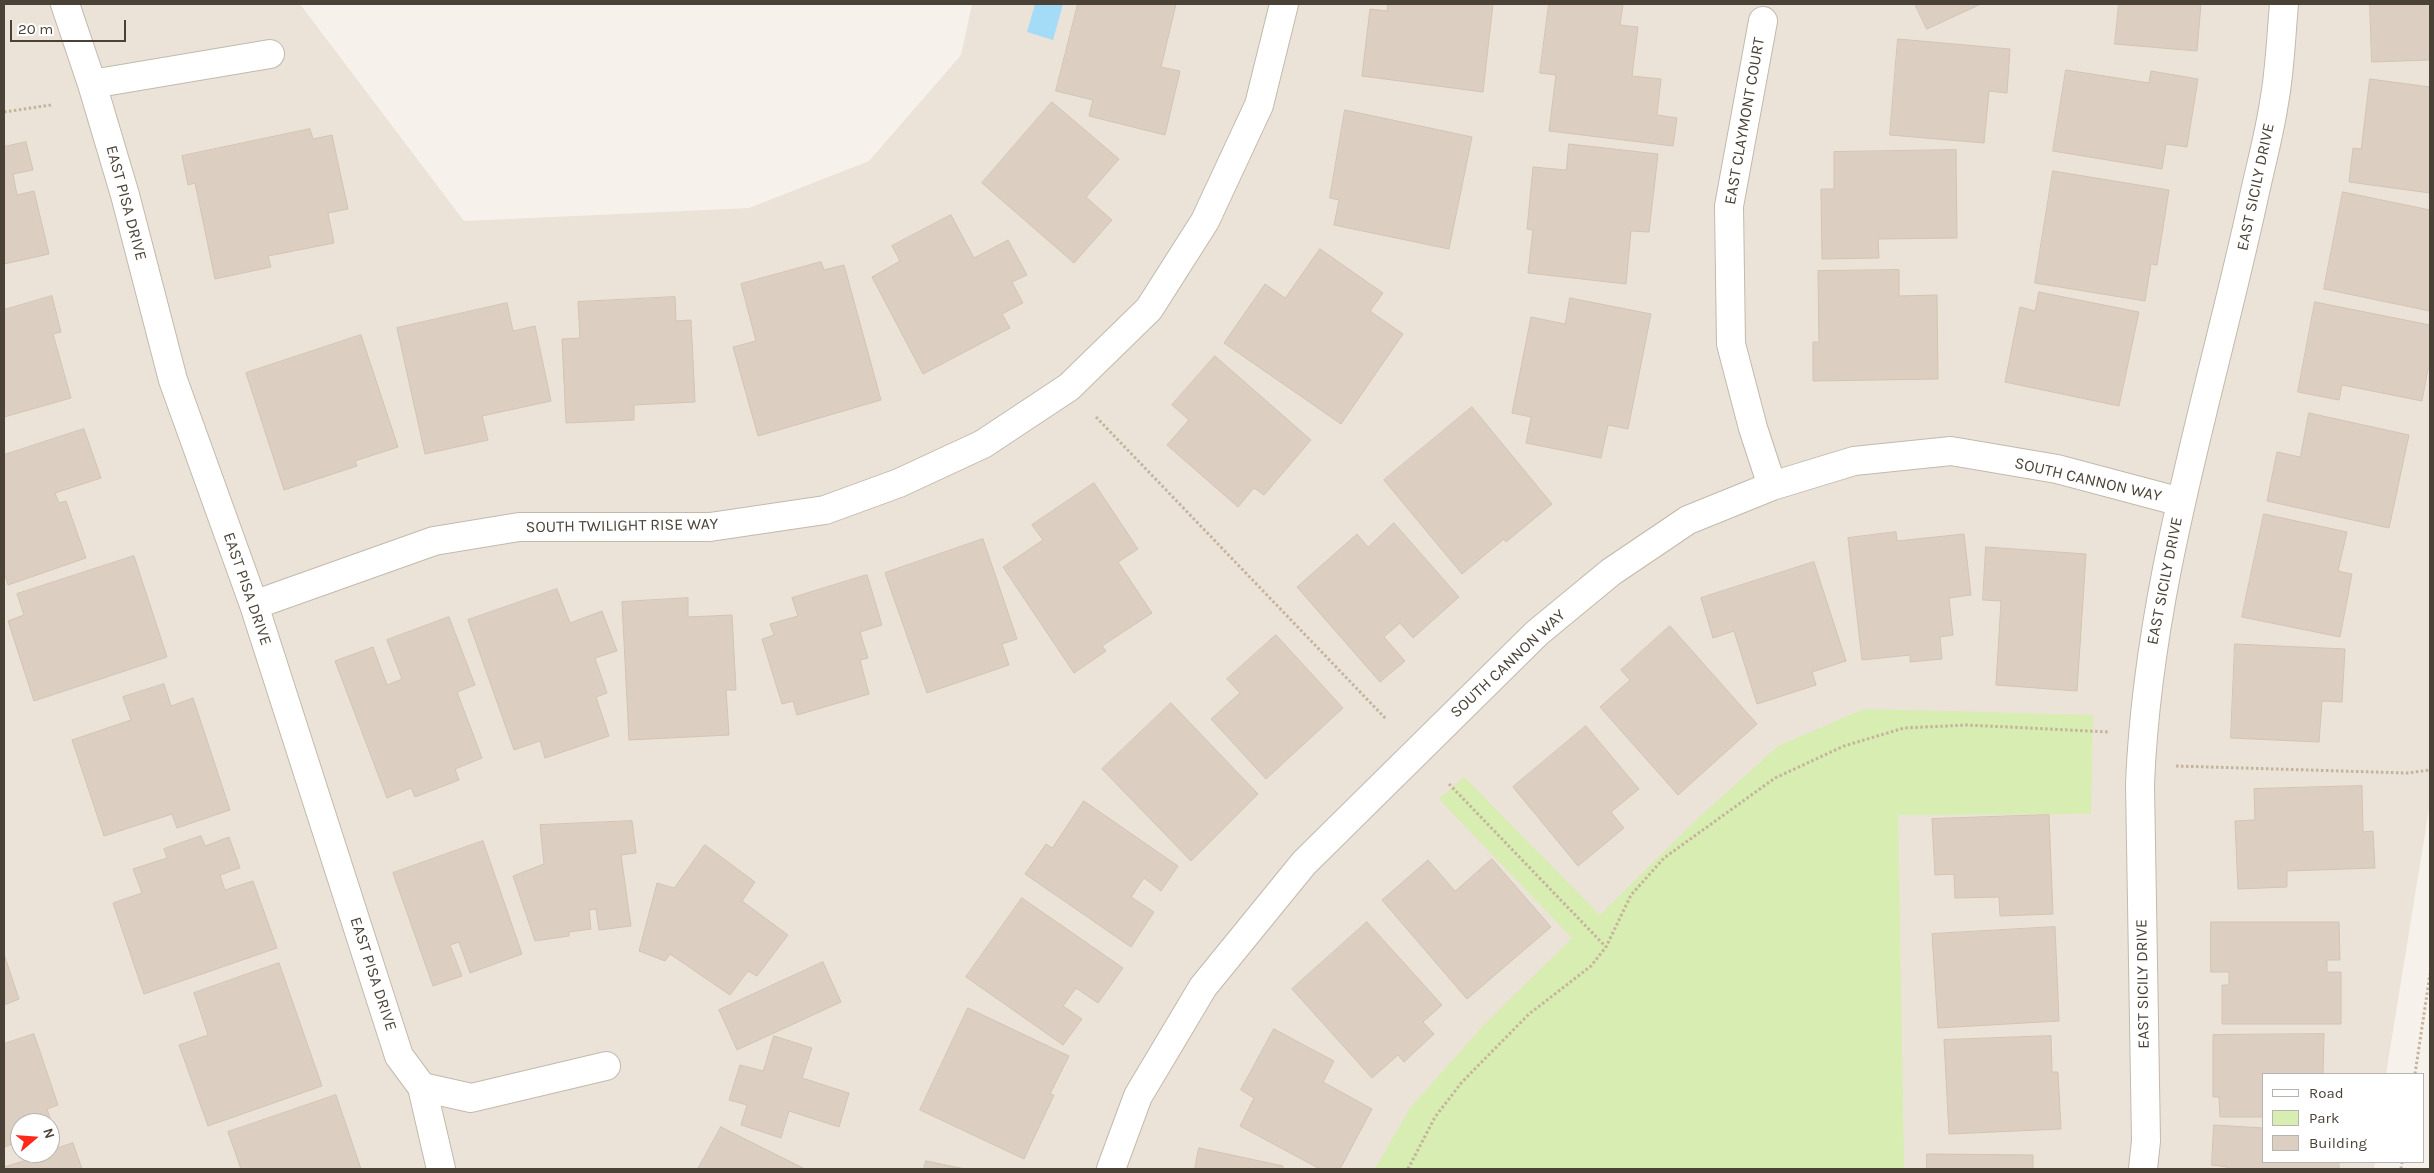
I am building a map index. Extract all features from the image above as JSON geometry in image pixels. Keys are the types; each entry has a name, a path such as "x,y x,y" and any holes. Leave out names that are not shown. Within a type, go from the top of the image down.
{"street":[{"name":"EAST PISA DRIVE","path":"65,4 92,84 125,195 173,380 254,605 400,1056 422,1087 441,1169"},
{"name":"SOUTH TWILIGHT RISE WAY","path":"254,605 434,541 519,526 710,527 825,510 899,483 983,444 1069,387 1149,308 1205,221 1259,105 1284,4"},
{"name":"EAST SICILY DRIVE","path":"2144,1169 2146,1141 2140,784 2154,631 2180,502 2235,283 2274,103 2284,4"},
{"name":"EAST CLAYMONT COURT","path":"1764,21 1729,206 1731,344 1753,428 1772,486"},
{"path":"92,84 270,54"},
{"name":"SOUTH CANNON WAY","path":"1111,1169 1138,1096 1202,987 1304,862 1536,633 1611,572 1688,520 1772,486 1854,461 1951,451 2057,469 2180,502"},
{"path":"422,1087 471,1098 606,1066"}],"path":[{"path":"4,112 51,106"},
{"path":"1096,417 1388,720"},
{"path":"1408,1169 1435,1116 1462,1082 1529,1014 1590,966 1606,947 1631,895 1664,858 1775,778 1844,746 1904,728 1967,725 2116,732"},
{"path":"2168,765 2407,773 2430,770"},
{"path":"1449,784 1606,947"},
{"path":"2415,1073 2430,974"}],"shaded area":[{"path":"4,4 300,4 464,221 749,208 869,161 961,55 972,4 2430,4 2430,803 2386,1073 2262,1073 2262,1163 2375,1163 2374,1169 4,1169"}],"green space":[{"path":"1864,709 2093,715 2091,814 1898,815 1904,1169 1375,1169 1410,1108 1482,1027 1572,938 1439,799 1464,777 1600,915 1695,821 1778,746"}],"water":[{"path":"1035,4 1063,4 1053,40 1027,32"}],"building":[{"path":"1078,4 1176,4 1161,67 1180,71 1165,135 1089,116 1093,100 1056,91"},
{"path":"1388,4 1493,4 1483,92 1362,76 1370,9 1387,11"},
{"path":"1549,4 1623,4 1620,25 1638,27 1632,76 1661,79 1657,115 1677,118 1673,146 1549,131 1556,75 1540,73"},
{"path":"1915,4 1981,4 1927,29"},
{"path":"2119,4 2201,4 2197,51 2115,44"},
{"path":"2370,4 2430,4 2430,60 2372,62"},
{"path":"1898,39 2010,49 2007,93 1989,91 1984,143 1890,135"},
{"path":"2066,70 2149,83 2151,71 2198,79 2187,147 2166,144 2162,169 2053,151"},
{"path":"2370,79 2430,87 2430,193 2349,182 2353,148 2361,149"},
{"path":"1052,102 1119,159 1086,197 1112,220 1074,263 982,183"},
{"path":"1345,110 1472,137 1449,249 1334,225 1339,200 1330,198"},
{"path":"310,129 313,139 332,135 348,209 328,213 334,243 268,256 271,267 215,279 195,183 188,185 182,156"},
{"path":"26,142 33,170 13,174 17,195 34,191 49,254 4,264 4,147"},
{"path":"1569,144 1658,154 1649,232 1631,231 1626,284 1528,273 1533,230 1527,229 1533,167 1566,170"},
{"path":"1956,150 1957,238 1878,239 1879,258 1822,259 1821,189 1834,189 1834,152"},
{"path":"2053,171 2169,190 2157,265 2151,264 2145,301 2035,283"},
{"path":"2343,192 2430,210 2430,311 2324,289"},
{"path":"951,215 974,258 1008,240 1027,275 1012,282 1023,303 1002,314 1010,328 923,374 872,277 900,261 892,246"},
{"path":"1320,249 1383,293 1370,311 1403,334 1341,424 1224,343 1265,284 1285,298"},
{"path":"821,262 824,270 844,265 881,400 758,436 733,347 756,341 741,284"},
{"path":"1899,270 1899,296 1937,295 1938,379 1813,381 1813,342 1819,342 1818,271"},
{"path":"2039,292 2139,312 2119,406 2005,382 2020,307 2035,311"},
{"path":"52,296 61,332 53,334 71,398 4,417 4,310"},
{"path":"675,297 676,321 691,320 695,402 634,405 634,420 566,423 562,339 580,338 578,302"},
{"path":"1570,298 1651,314 1628,429 1608,425 1601,458 1526,443 1531,417 1512,413 1531,317 1565,324"},
{"path":"2315,302 2430,325 2430,369 2428,369 2422,401 2342,385 2339,400 2298,392"},
{"path":"507,303 513,331 535,326 551,401 482,416 488,440 425,454 397,328"},
{"path":"361,335 398,447 355,461 357,466 284,490 246,373"},
{"path":"1215,356 1311,440 1264,495 1254,488 1238,507 1167,445 1189,420 1172,405"},
{"path":"1472,407 1552,504 1506,542 1504,539 1462,574 1384,480"},
{"path":"2309,413 2409,435 2389,528 2267,501 2277,452 2300,457"},
{"path":"84,429 101,478 55,493 59,503 66,501 86,558 8,585 4,571 4,455"},
{"path":"1094,483 1138,549 1118,562 1152,613 1102,646 1106,651 1074,673 1003,567 1043,540 1032,525"},
{"path":"2264,514 2347,532 2338,571 2352,574 2340,637 2242,617"},
{"path":"1394,523 1459,597 1413,638 1400,623 1384,637 1405,661 1380,682 1297,587 1357,534 1368,547"},
{"path":"1896,532 1897,541 1964,534 1971,595 1949,598 1953,635 1940,637 1942,659 1910,662 1910,655 1862,660 1848,538"},
{"path":"983,539 1017,639 1002,644 1009,665 927,693 885,573"},
{"path":"1986,547 2086,554 2077,691 1996,685 2001,601 1983,600"},
{"path":"134,556 167,657 34,701 8,621 24,615 17,594"},
{"path":"1814,562 1846,661 1812,672 1816,685 1757,704 1734,631 1713,638 1701,598"},
{"path":"867,575 882,625 860,632 868,658 860,660 869,694 797,715 793,701 782,704 762,639 774,635 770,624 798,616 792,598"},
{"path":"557,589 570,623 602,611 617,651 595,658 607,693 596,697 609,736 545,758 540,741 514,750 468,620"},
{"path":"688,598 688,617 732,615 736,690 726,690 729,735 629,740 622,602"},
{"path":"449,617 475,685 457,692 482,758 455,769 459,780 415,797 411,788 387,798 335,661 373,647 387,685 402,679 387,640"},
{"path":"1670,626 1757,724 1678,795 1600,707 1630,680 1621,670"},
{"path":"1276,635 1343,708 1266,779 1211,719 1240,693 1227,679"},
{"path":"2235,644 2345,649 2342,702 2322,701 2319,742 2231,738"},
{"path":"164,684 171,706 193,698 230,810 177,828 172,814 104,836 72,740 131,720 123,697"},
{"path":"1171,703 1258,794 1191,861 1102,769"},
{"path":"1586,726 1639,789 1611,812 1624,828 1578,866 1513,787"},
{"path":"2362,786 2363,832 2373,831 2375,868 2287,871 2287,887 2238,889 2235,821 2255,820 2254,789"},
{"path":"1084,801 1178,866 1161,891 1144,878 1131,897 1154,912 1131,947 1025,874 1046,844 1052,848"},
{"path":"2049,815 2053,914 2000,916 1999,897 1955,898 1954,874 1935,875 1932,819"},
{"path":"632,821 636,853 621,855 631,926 599,930 596,909 589,910 591,929 569,932 569,936 535,941 513,876 544,864 540,825"},
{"path":"201,836 205,846 229,837 240,868 220,875 225,890 253,881 277,948 144,994 113,903 142,893 133,869 167,858 164,849"},
{"path":"483,841 522,954 470,973 459,942 450,945 462,976 433,986 393,873"},
{"path":"705,845 755,882 742,901 788,935 757,976 748,971 730,995 670,954 665,961 639,951 657,883 674,888"},
{"path":"1492,859 1551,927 1467,999 1382,900 1428,860 1455,891"},
{"path":"1022,898 1123,968 1098,1003 1076,988 1063,1006 1082,1019 1063,1045 966,977"},
{"path":"1367,922 1442,1005 1423,1022 1434,1034 1404,1062 1398,1055 1372,1078 1292,989"},
{"path":"2211,922 2339,922 2340,960 2327,960 2327,972 2341,972 2341,1024 2222,1024 2222,985 2229,985 2229,972 2211,972"},
{"path":"2055,927 2059,1021 1938,1028 1932,934"},
{"path":"4,954 19,999 4,1005"},
{"path":"823,962 841,1002 737,1050 719,1010"},
{"path":"279,963 322,1086 208,1126 179,1045 208,1035 194,993"},
{"path":"968,1008 1069,1056 1050,1094 1054,1095 1024,1159 920,1110"},
{"path":"1274,1029 1334,1061 1323,1082 1372,1109 1340,1169 1320,1169 1240,1126 1254,1098 1241,1090"},
{"path":"34,1034 58,1105 47,1109 48,1113 10,1113 10,1145 4,1147 4,1044"},
{"path":"2324,1034 2323,1073 2262,1073 2262,1117 2220,1117 2219,1097 2213,1097 2213,1035"},
{"path":"774,1036 812,1048 802,1078 849,1093 839,1127 789,1111 781,1138 741,1125 747,1105 729,1100 740,1065 763,1071"},
{"path":"2051,1036 2052,1072 2058,1072 2061,1129 1949,1134 1944,1040"},
{"path":"336,1095 361,1169 241,1169 228,1132"},
{"path":"2214,1125 2262,1128 2262,1163 2339,1163 2339,1169 2227,1169 2227,1167 2212,1165"},
{"path":"721,1127 805,1169 698,1169"},
{"path":"73,1143 82,1169 4,1169 4,1167 17,1163 60,1163 60,1148"},
{"path":"1199,1148 1283,1166 1283,1169 1195,1169"},
{"path":"1927,1154 2033,1155 2033,1169 1927,1169"},
{"path":"926,1161 965,1169 924,1169"}]}
